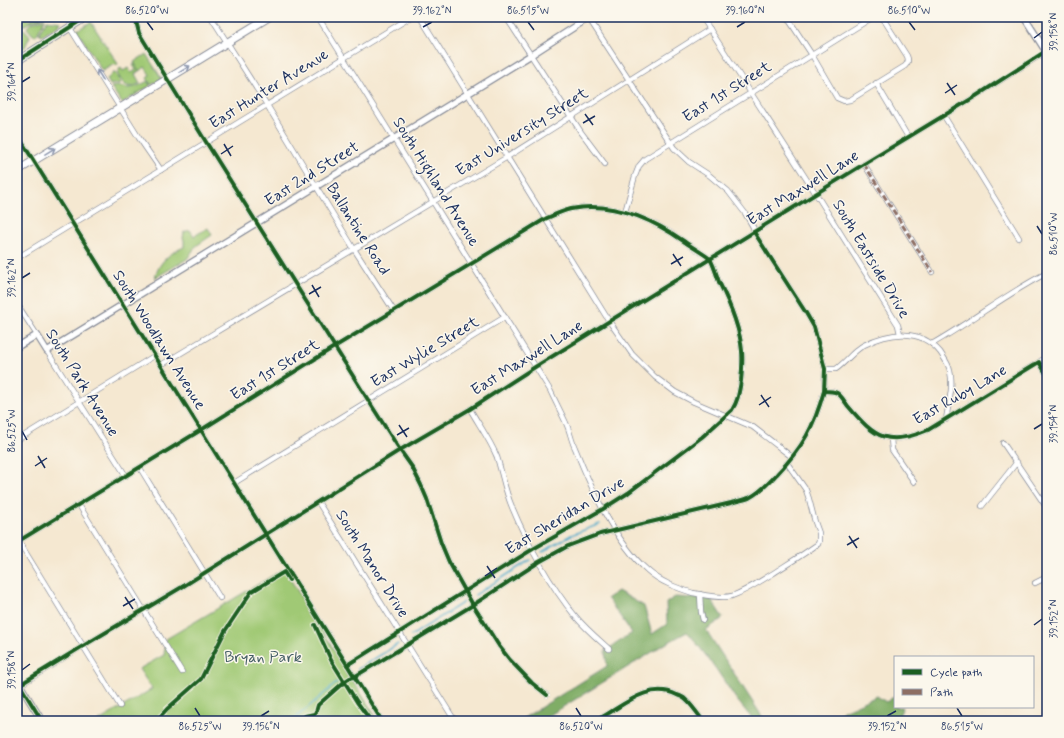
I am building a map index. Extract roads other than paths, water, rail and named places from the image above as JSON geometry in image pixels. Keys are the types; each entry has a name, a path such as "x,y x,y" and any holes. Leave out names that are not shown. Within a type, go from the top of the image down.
{"main road":[{"path":"17,61 86,17"},
{"path":"17,171 270,17"}],"street":[{"path":"135,17 139,33 206,142 412,467 427,499 440,542 449,562 473,605 499,646 510,660 547,696"},
{"name":"Ballantine Road","path":"211,17 394,311"},
{"name":"South Highland Avenue","path":"318,17 550,390 566,423 586,477 603,509 615,531 647,570 659,579 679,589 722,597 731,596 745,591 818,544 819,533 806,490 787,463"},
{"name":"East Hunter Avenue","path":"17,258 411,17"},
{"path":"420,17 609,321 632,354 655,377 675,392 694,402 753,427 792,457"},
{"path":"506,17 591,147 605,164"},
{"path":"354,677 473,605 539,562 576,543 600,534 748,498 765,486 792,457 802,444 819,409 824,391 825,369 814,327 806,313 754,232 753,227 742,209 728,191 684,158 674,148 589,17"},
{"name":"East 2nd Street","path":"47,351 531,55 589,17"},
{"name":"South Eastside Drive","path":"702,17 898,325 900,334"},
{"path":"788,17 837,98 844,101 850,100 905,66 908,60 907,56 882,17"},
{"name":"East 1st Street","path":"625,212 638,166 645,159 750,92 873,17"},
{"path":"1024,17 1047,52"},
{"path":"70,28 161,170"},
{"name":"East University Street","path":"161,366 433,202 710,29"},
{"name":"East Maxwell Lane","path":"19,682 83,646 204,573 400,450 470,409 609,321 1047,52"},
{"path":"876,83 908,137"},
{"path":"944,116 1019,238"},
{"name":"South Woodlawn Avenue","path":"17,134 382,721"},
{"path":"864,164 932,272"},
{"name":"East 1st Street","path":"18,541 140,468 335,346 545,219 563,211 578,208 597,207 608,208 638,216 661,226 710,259"},
{"name":"East Sheridan Drive","path":"347,665 533,549 628,493 707,434 726,416 735,405 739,393 742,350 728,300 710,259"},
{"path":"932,344 1047,273"},
{"name":"South Park Avenue","path":"17,304 126,476"},
{"name":"East Wylie Street","path":"234,483 505,317"},
{"path":"825,369 836,369 854,352 865,345 886,337 900,334 917,336 932,344 949,366 951,372 951,388 946,420"},
{"path":"17,347 37,335"},
{"path":"17,440 154,356"},
{"name":"East Ruby Lane","path":"891,439 901,439 922,433 946,420 1047,357"},
{"path":"1039,362 1047,375"},
{"path":"824,391 836,392 840,394 849,407 871,429 881,436 891,439 892,450 914,482"},
{"path":"470,409 486,435 496,456 507,496 539,562 576,616 609,649"},
{"path":"1003,443 1047,508"},
{"path":"982,506 1017,462"},
{"path":"140,468 220,598"},
{"name":"South Manor Drive","path":"318,502 455,721"},
{"path":"79,505 182,672"},
{"path":"18,541 120,706"},
{"path":"1035,583 1047,577"},
{"path":"700,594 703,620"},
{"path":"19,682 41,720"},
{"path":"595,721 641,694 650,691 666,690 685,699 703,721"}],"waterway":[{"path":"542,552 571,535 600,524"},
{"path":"475,595 530,560"},
{"path":"411,636 464,602"},
{"path":"358,669 398,644"},
{"path":"292,721 340,680"}],"park label":[{"name":"Bryan Park","path":"263,657"}]}
